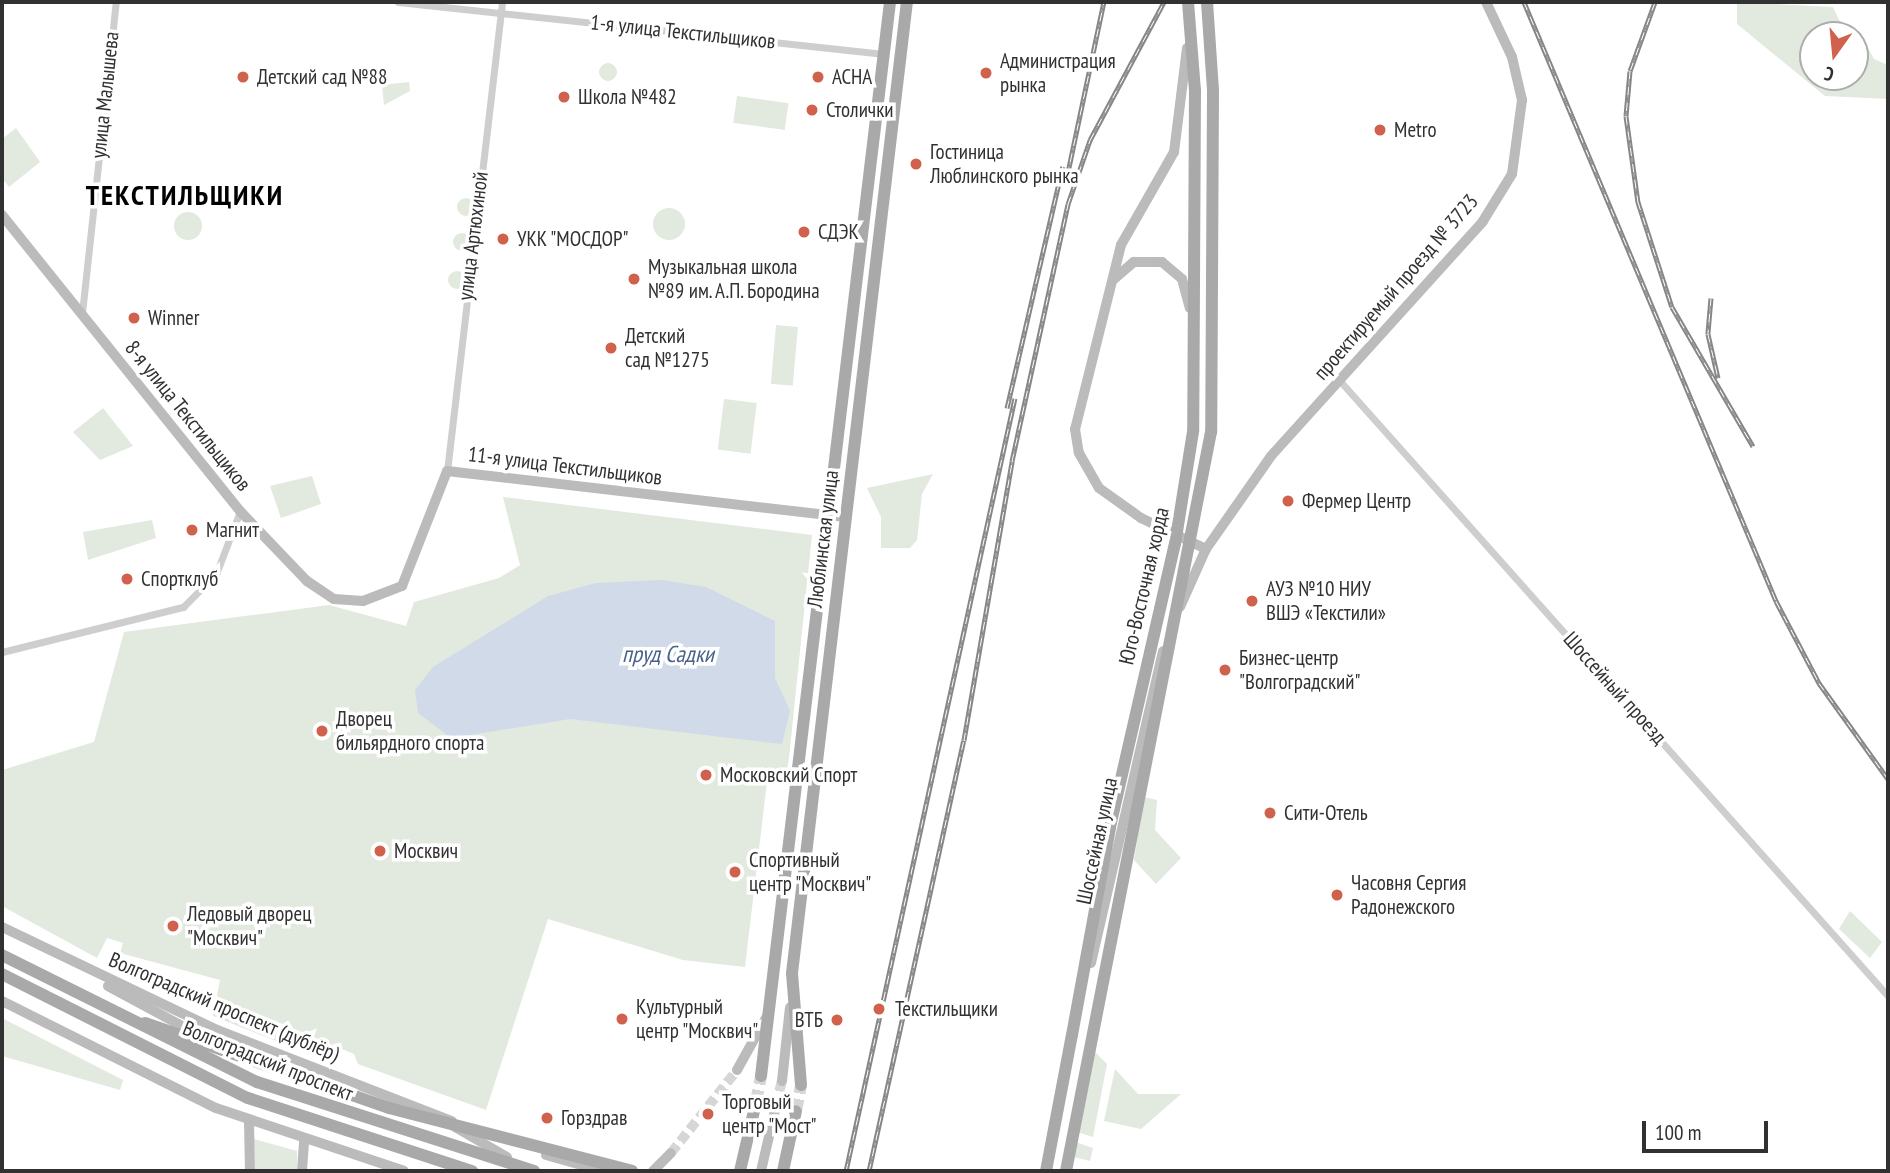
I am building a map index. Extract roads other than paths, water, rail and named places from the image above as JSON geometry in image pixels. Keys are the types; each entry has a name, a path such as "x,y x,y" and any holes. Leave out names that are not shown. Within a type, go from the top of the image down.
{"main road":[{"name":"Люблинская улица","path":"761,1076 774,1001 890,2"},
{"name":"Люблинская улица","path":"782,1081 845,517 907,2"},
{"name":"Юго-Восточная хорда","path":"1066,1171 1211,432 1213,90 1207,2"},
{"name":"проектируемый проезд № 3723","path":"1218,530 1271,456 1483,221 1512,174 1522,100 1512,57 1486,2"},
{"name":"Юго-Восточная хорда","path":"1047,1171 1193,431 1195,90 1188,8"},
{"path":"1188,8 1174,152 1121,245 1075,412 1079,453 1117,504 1206,549"},
{"name":"8-я улица Текстильщиков","path":"2,215 240,510"},
{"path":"1106,299 1128,265 1148,260 1168,265 1187,293 1195,358"},
{"name":"11-я улица Текстильщиков","path":"240,510 324,594 363,601 402,586 447,471 845,517"},
{"name":"Шоссейная улица","path":"1047,1171 1152,688 1206,549 1218,530"},
{"name":"Волгоградский проспект (дублёр)","path":"2,927 76,966 229,1035 437,1114 485,1137 603,1171"},
{"name":"Волгоградский проспект","path":"2,955 104,1009 284,1092 536,1171"},
{"path":"76,966 238,1055"},
{"name":"Волгоградский проспект","path":"2,974 248,1098 472,1171"},
{"path":"792,981 801,1085"},
{"path":"2,1001 250,1121 404,1171"},
{"path":"737,1070 774,1001"},
{"path":"104,1009 389,1108 632,1171"},
{"path":"740,1171 756,1101"},
{"path":"761,1171 776,1106"},
{"path":"783,1171 796,1111"},
{"name":"Волгоградский проспект (дублёр)","path":"437,1114 536,1171"},
{"path":"250,1121 250,1171"},
{"path":"302,1171 304,1140"},
{"path":"653,1171 668,1156"}],"street":[{"name":"улица Малышева","path":"82,313 116,2"},
{"name":"1-я улица Текстильщиков","path":"398,2 884,54"},
{"name":"улица Артюхиной","path":"447,471 502,2"},
{"name":"Шоссейный проезд","path":"1340,381 1888,996"},
{"path":"2,652 15,649 34,639 158,617 192,601 216,574 240,510"},
{"path":"662,1171 668,1156"}],"water":[{"name":"пруд Садки","path":"662,580 706,587 775,621 775,678 790,711 782,744 570,719 451,738 418,713 415,690 433,667 548,596 596,583"}],"tunnel":[{"path":"671,1153 737,1070"},
{"path":"756,1102 761,1076"},
{"path":"776,1106 782,1081"},
{"path":"796,1111 801,1085"}],"railway":[{"path":"1067,177 1104,2"},
{"path":"869,1171 964,740 1012,461 1068,204 1090,140 1164,2"},
{"path":"1524,2 1776,601 1819,683 1888,779"},
{"path":"1655,2 1630,71 1626,116 1638,202 1672,307 1753,446"},
{"path":"1007,408 1063,166"},
{"path":"1711,298 1708,334 1718,378"},
{"path":"846,1171 1015,398"}],"place":[{"name":"Администрация рынка","path":"986,73"},
{"name":"Детский сад №88","path":"243,77"},
{"name":"АСНА","path":"818,77"},
{"name":"Школа №482","path":"564,97"},
{"name":"Столички","path":"812,110"},
{"name":"Metro","path":"1380,130"},
{"name":"Гостиница Люблинского рынка","path":"916,164"},
{"name":"СДЭК","path":"804,232"},
{"name":"УКК \"МОСДОР\"","path":"503,239"},
{"name":"Музыкальная школа №89 им. А.П. Бородина","path":"634,279"},
{"name":"Winner","path":"134,318"},
{"name":"Детский сад №1275","path":"611,348"},
{"name":"Фермер Центр","path":"1288,501"},
{"name":"Магнит","path":"192,530"},
{"name":"Спортклуб","path":"127,579"},
{"name":"АУЗ №10 НИУ ВШЭ «Текстили»","path":"1252,601"},
{"name":"Бизнес-центр \"Волгоградский\"","path":"1225,670"},
{"name":"Дворец бильярдного спорта","path":"322,731"},
{"name":"Московский Спорт","path":"706,775"},
{"name":"Сити-Отель","path":"1270,813"},
{"name":"Москвич","path":"380,851"},
{"name":"Спортивный центр \"Москвич\"","path":"735,872"},
{"name":"Часовня Сергия Радонежского","path":"1337,895"},
{"name":"Ледовый дворец \"Москвич\"","path":"173,926"},
{"name":"Текстильщики","path":"879,1009"},
{"name":"Культурный центр \"Москвич\"","path":"622,1019"},
{"name":"ВТБ","path":"837,1020"},
{"name":"Торговый центр \"Мост\"","path":"708,1114"},
{"name":"Горздрав","path":"547,1118"}],"district":[{"name":"ТЕКСТИЛЬЩИКИ","path":"185,195"}]}
